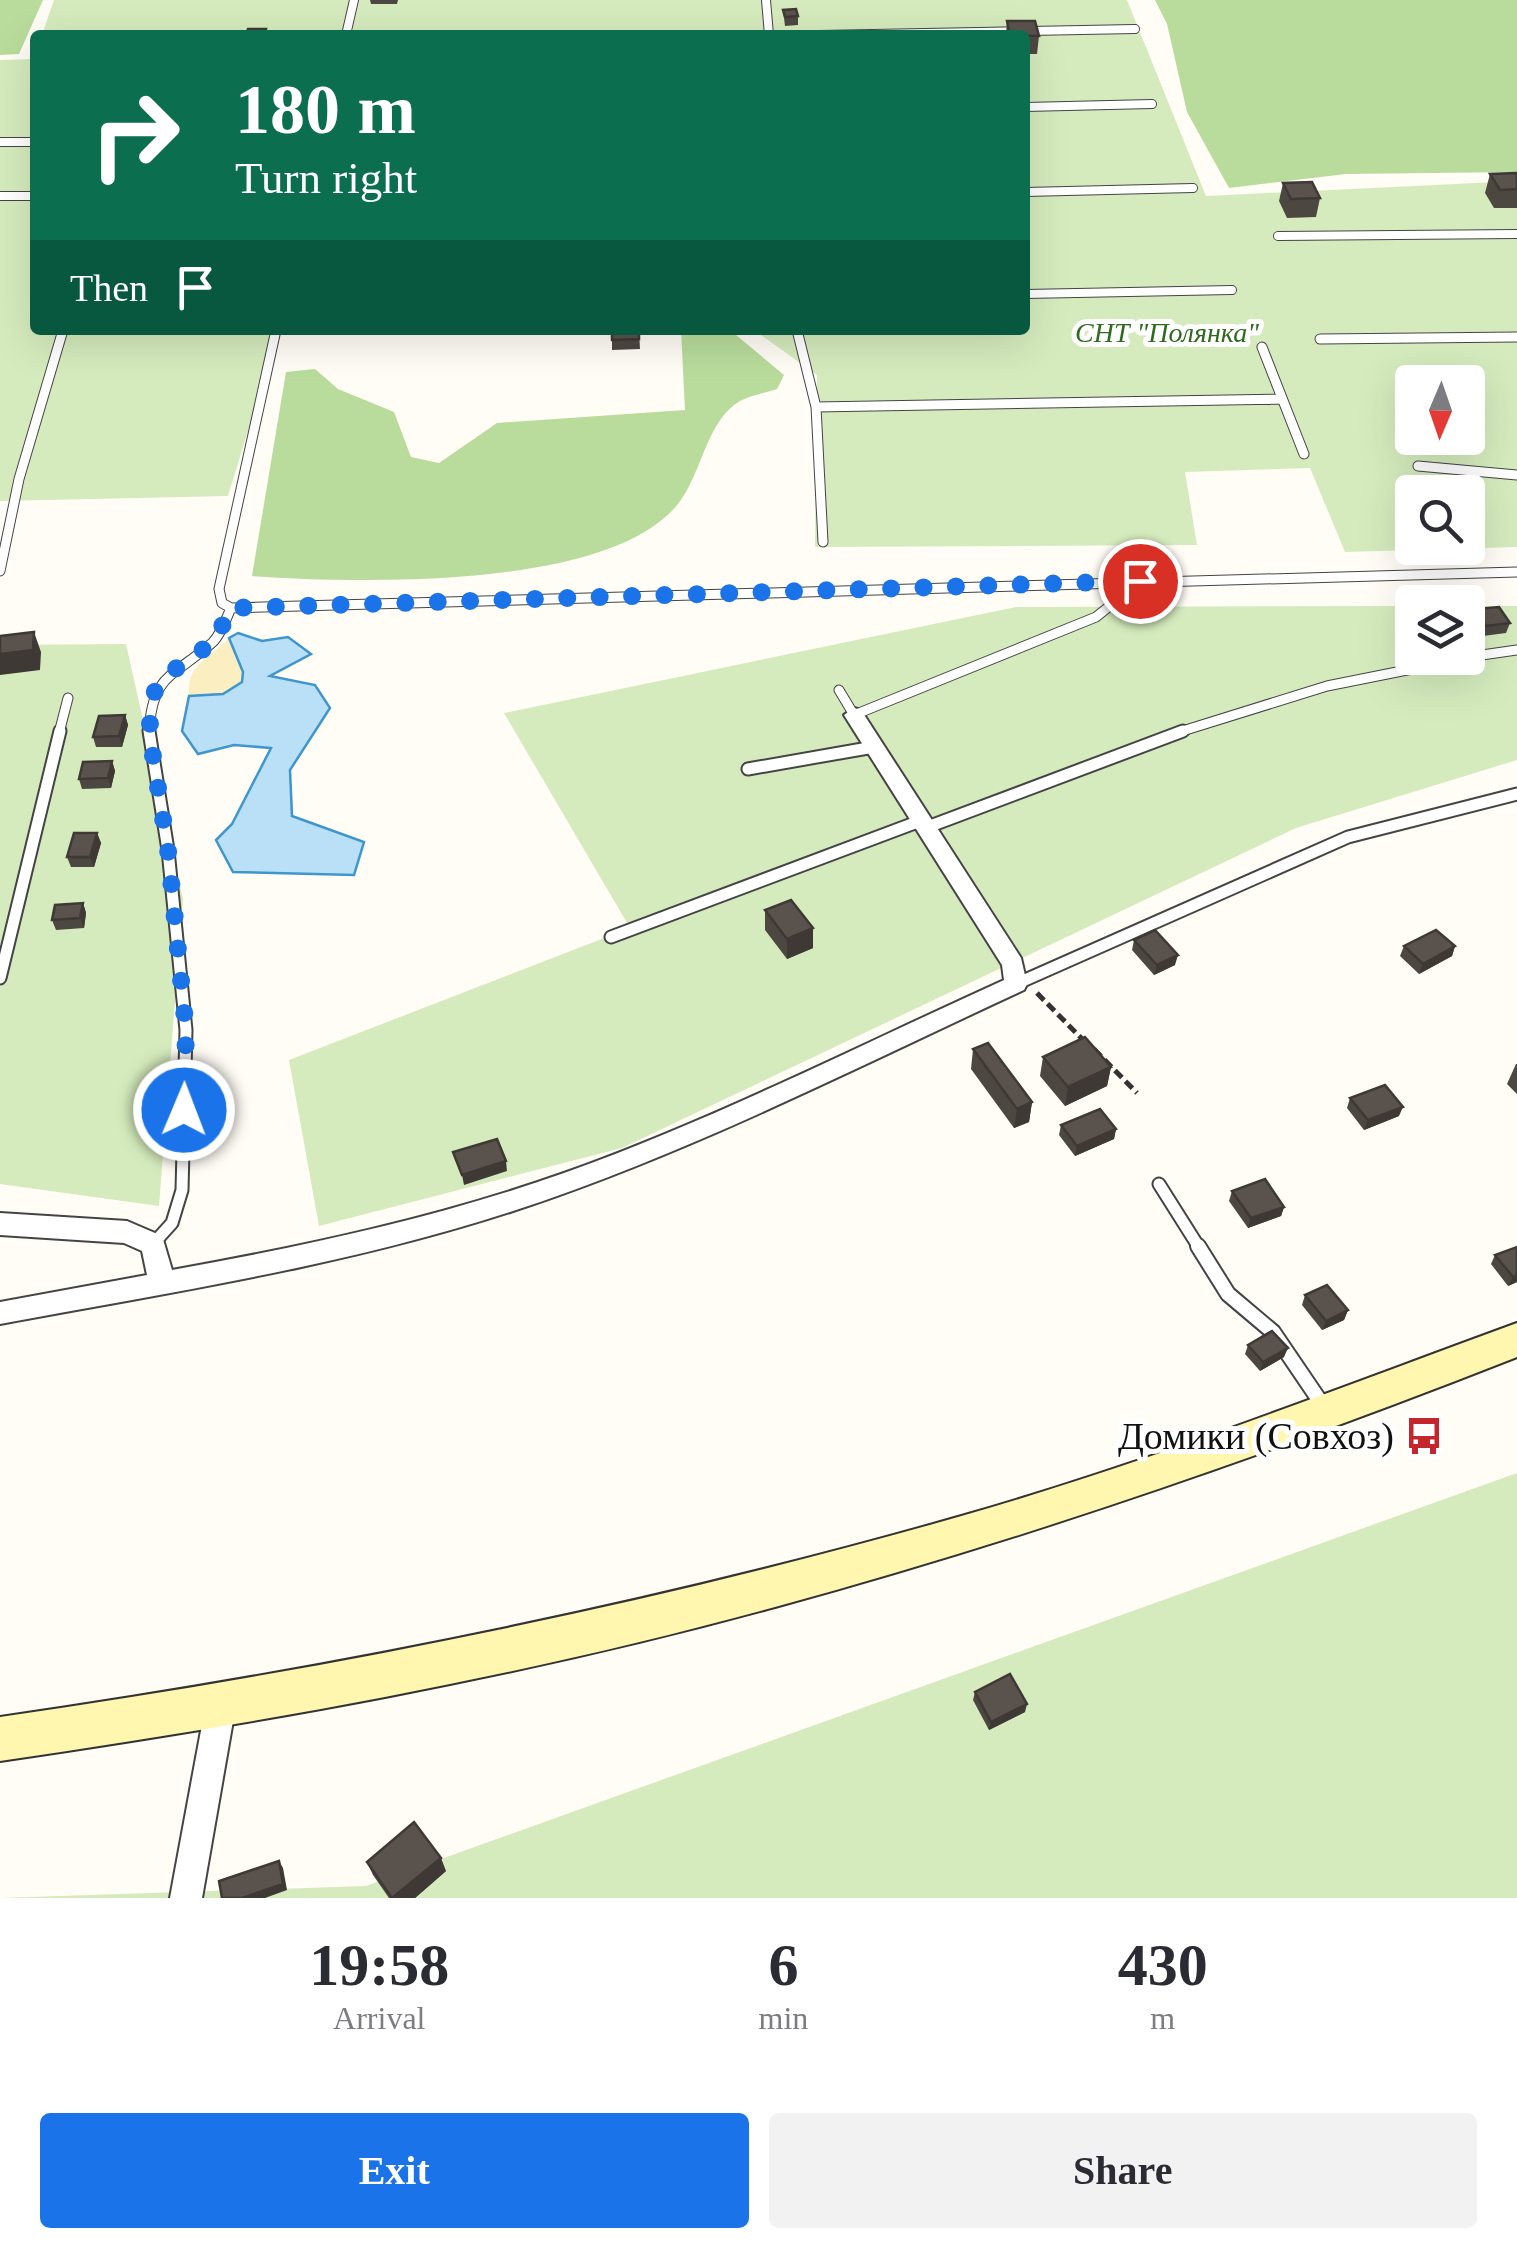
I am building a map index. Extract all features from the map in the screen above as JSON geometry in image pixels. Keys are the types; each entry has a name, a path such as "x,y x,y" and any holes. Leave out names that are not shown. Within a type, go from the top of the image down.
{"street":[{"path":"0,1313 366,1244 510,1202 609,1166 1020,983 1013,964 854,716"},
{"path":"0,1224 127,1232 152,1244 162,1282"},
{"path":"0,1738 220,1708 485,1658 684,1612 971,1532 1329,1415 1517,1340"},
{"path":"186,1898 220,1708"}],"lane":[{"path":"347,30 354,0"},
{"path":"766,0 769,30"},
{"path":"1030,31 1134,29"},
{"path":"1030,107 1152,104"},
{"path":"0,142 30,142"},
{"path":"1030,192 1193,188"},
{"path":"0,196 30,196"},
{"path":"1278,236 1517,234"},
{"path":"1030,294 1232,290"},
{"path":"0,571 20,480 63,335"},
{"path":"275,335 219,589 222,603 230,608 1517,572"},
{"path":"798,335 816,407 823,542"},
{"path":"1320,338 1517,338"},
{"path":"1262,348 1304,454"},
{"path":"816,407 1282,399"},
{"path":"1418,466 1517,475"},
{"path":"838,690 854,716 926,682 1096,617 1140,581"},
{"path":"152,1244 172,1224 182,1190 186,1030 168,850 149,731 154,693 164,677 216,640 230,608"},
{"path":"1485,655 1517,650"},
{"path":"611,937 1246,706 1302,690 1395,672"},
{"path":"0,978 68,698"},
{"path":"748,769 874,746"},
{"path":"1020,983 1348,837 1517,794"},
{"path":"1159,1184 1228,1294 1272,1332 1329,1415"}],"path":[{"path":"1020,983 1128,1079 1138,1093"}],"green space":[{"path":"0,0 43,0 19,54 0,55"},
{"name":"СНТ \"Полянка\"","path":"54,0 1127,0 1206,196 1517,181 1517,547 1485,548 1485,475 1395,475 1395,551 1345,552 1310,468 1185,472 1197,545 815,547 817,375 761,335 1030,335 1030,30 44,30"},
{"path":"1155,0 1517,0 1517,172 1346,174 1229,188 1187,112 1167,24"},
{"path":"30,59 30,335 277,335 228,496 0,501 0,60"},
{"path":"681,335 736,335 784,375 777,389 744,399 719,421 678,504 644,532 596,553 540,567 477,575 352,580 252,576 286,372 315,369 338,389 394,412 411,457 439,463 497,423 685,410"},
{"path":"1395,606 1395,675 1485,675 1485,606 1517,606 1517,760 1296,828 622,1148 319,1226 289,1060 630,928 504,713 1016,607"},
{"path":"126,644 183,899 159,1206 0,1184 0,645"},
{"path":"1517,1473 1517,1898 0,1898 366,1886"}],"sand":[{"path":"229,638 243,672 242,682 223,694 189,696 195,669"}],"water":[{"path":"238,633 262,641 288,637 311,654 270,676 315,685 330,708 290,770 292,816 364,842 354,875 233,872 216,840 232,824 271,748 234,745 198,754 182,731 189,696 223,694 242,682 243,672 229,638"}],"building":[{"path":"796,9 798,16 785,17 783,10"},
{"path":"1007,21 1035,21 1039,36 1030,36 1030,30 1009,30"},
{"path":"1517,173 1517,189 1500,190 1490,174"},
{"path":"1312,182 1320,198 1291,199 1283,183"},
{"path":"612,335 639,335 639,339 612,340"},
{"path":"1499,607 1510,623 1486,626 1485,608"},
{"path":"34,632 33,650 0,654 0,636"},
{"path":"125,715 119,736 93,737 99,716"},
{"path":"112,761 108,778 79,779 83,762"},
{"path":"74,833 97,833 90,857 67,857"},
{"path":"791,900 813,928 787,939 765,910"},
{"path":"83,903 80,918 52,920 55,905"},
{"path":"1155,930 1178,955 1157,965 1134,940"},
{"path":"1436,930 1455,946 1423,964 1404,946"},
{"path":"1085,1037 1111,1067 1068,1087 1043,1057"},
{"path":"988,1043 1032,1102 1017,1109 973,1049"},
{"path":"1385,1085 1403,1107 1368,1120 1350,1098"},
{"path":"1100,1109 1116,1129 1077,1146 1061,1125"},
{"path":"497,1139 506,1161 462,1175 453,1152"},
{"path":"1265,1179 1284,1207 1251,1218 1232,1191"},
{"path":"1517,1247 1517,1275 1513,1277 1495,1255"},
{"path":"1327,1285 1348,1310 1326,1321 1305,1295"},
{"path":"1272,1331 1288,1348 1263,1362 1248,1345"},
{"path":"1010,1674 1027,1704 991,1722 975,1692"},
{"path":"414,1822 441,1858 392,1898 367,1862"},
{"path":"279,1861 283,1884 242,1898 222,1898 219,1881"}],"place":[{"name":"Домики (Совхоз)","path":"1424,1436"}],"route":[{"path":"184,1110 186,1030 168,850 149,731 154,693 164,677 216,640 230,608 1140,581"}]}
